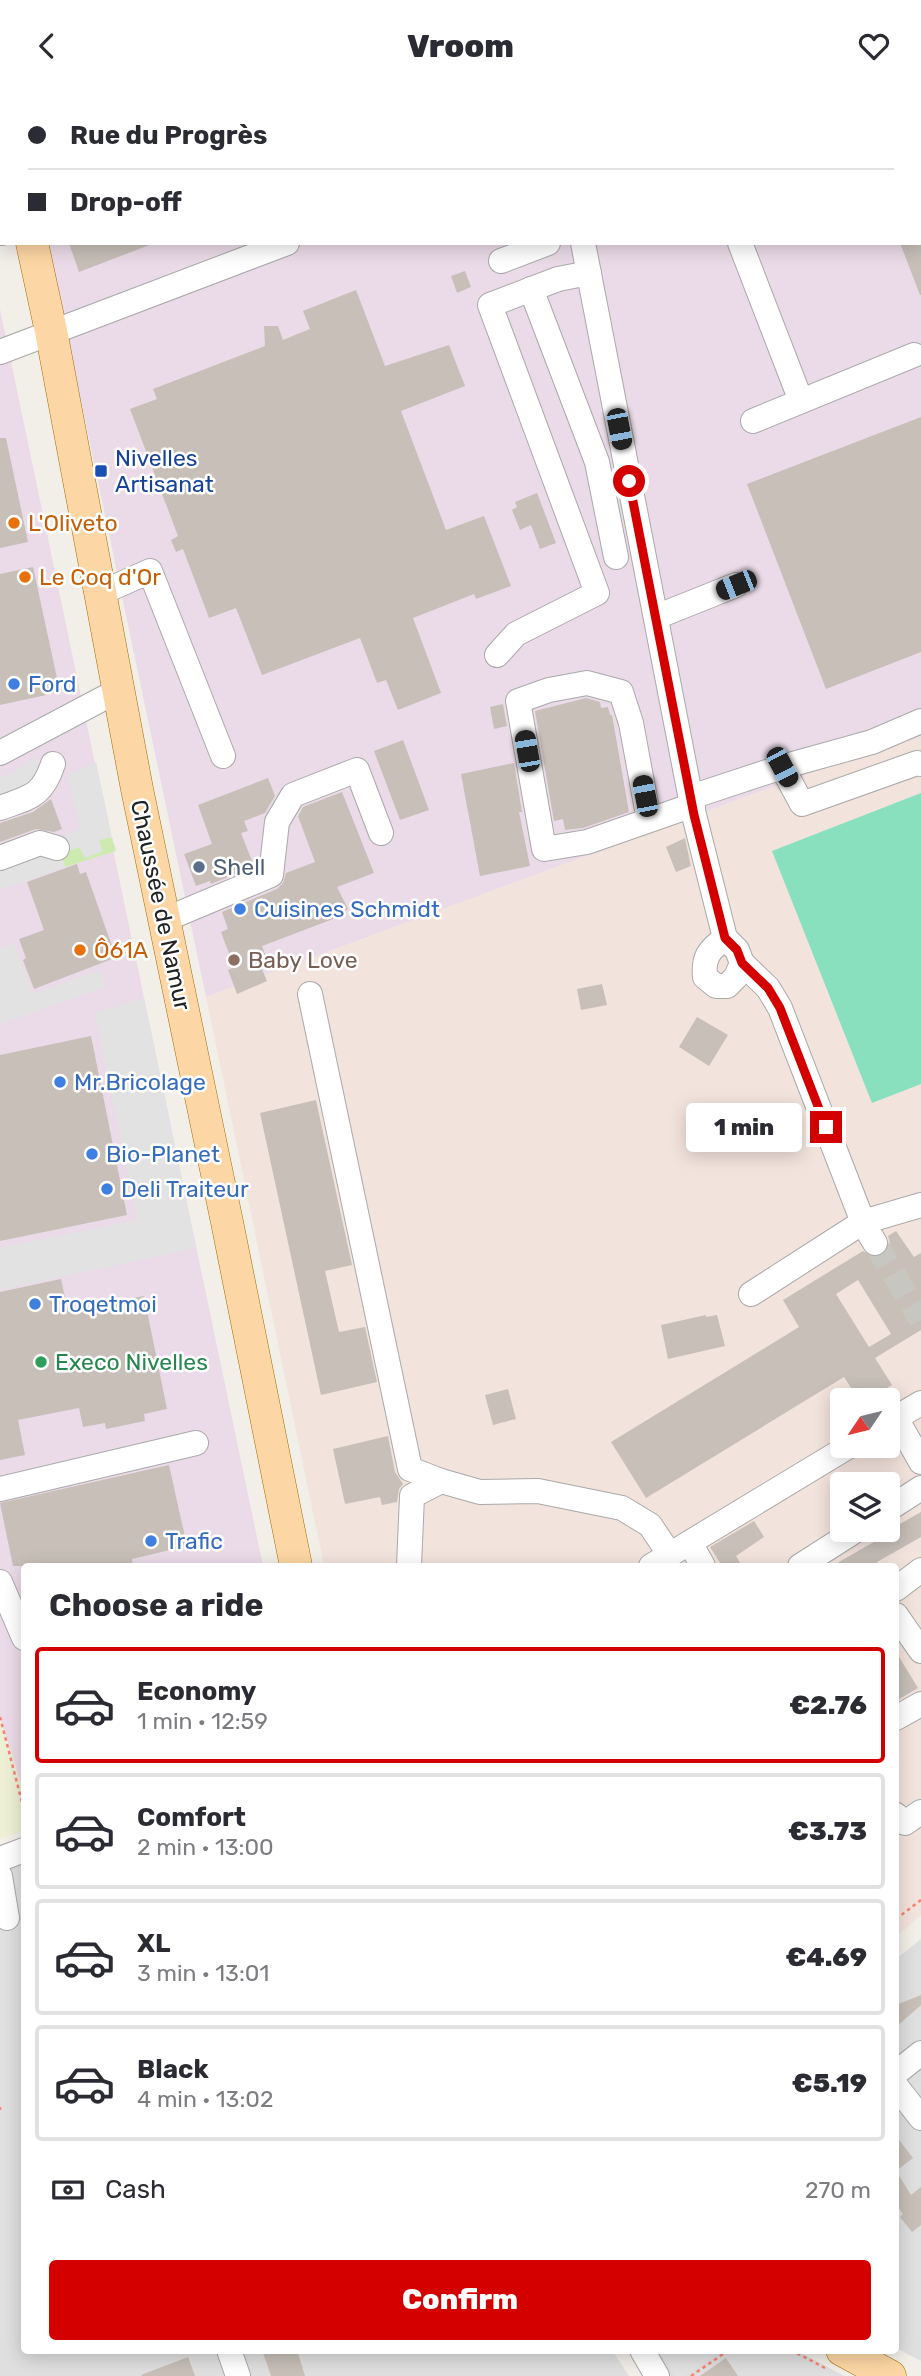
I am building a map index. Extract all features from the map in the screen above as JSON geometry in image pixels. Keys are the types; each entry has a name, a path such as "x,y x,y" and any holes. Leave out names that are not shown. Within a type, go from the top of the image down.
{"main road":[{"name":"Chaussée de Namur","path":"32,245 118,690 295,1563"},
{"path":"835,2360 890,2376"}],"street":[{"path":"0,352 282,245"},
{"path":"501,261 543,245"},
{"path":"583,245 691,797 725,938 737,950 742,963 768,988 780,1008 863,1222 875,1243"},
{"path":"741,245 801,401"},
{"path":"497,655 516,634 597,593 490,305 558,279 589,273"},
{"path":"531,289 597,462 616,557"},
{"path":"753,421 914,355"},
{"path":"100,593 150,571 223,756"},
{"path":"656,617 736,585"},
{"path":"649,820 631,723 621,692 587,683 549,690 518,701 544,849 587,842 649,820 691,797 782,767 872,742 921,721"},
{"path":"0,753 118,690"},
{"path":"782,767 802,804 917,763 921,764"},
{"path":"0,808 34,796 47,782 53,764"},
{"path":"164,920 271,875 277,822 293,795 357,770 381,833"},
{"path":"0,858 40,843 57,848"},
{"path":"725,938 708,951 704,964 705,977 716,986 727,986 736,977 742,963"},
{"path":"310,994 410,1469 480,1492 538,1491 622,1509 650,1525 670,1555 694,1563"},
{"path":"751,1294 863,1222 921,1205"},
{"path":"900,1416 921,1403"},
{"path":"900,1432 921,1462"},
{"path":"0,1489 196,1443"},
{"path":"670,1555 830,1458"},
{"path":"409,1563 412,1496 441,1481"},
{"path":"900,1502 921,1488"},
{"path":"805,1563 838,1542"},
{"path":"899,1587 921,1570"},
{"path":"0,1582 21,1630"},
{"path":"899,1622 909,1644"},
{"path":"899,1717 921,1704"},
{"path":"899,1818 905,1823 921,1812"},
{"path":"0,1859 21,1851"},
{"path":"0,1876 11,1922"},
{"path":"899,2071 921,2053"},
{"path":"899,2090 921,2118"},
{"path":"230,2354 238,2376"},
{"path":"644,2354 657,2376"}],"path":[{"path":"0,1717 21,1798"},
{"path":"899,1917 921,1900"},
{"path":"691,2376 723,2354"},
{"path":"809,2354 835,2360"}],"shaded area":[{"path":"48,245 921,245 921,732 206,997"},
{"path":"0,309 262,1563 21,1563 21,1784 0,1718"},
{"path":"921,732 921,1915 899,1934 899,1563 323,1563 206,997"},
{"path":"34,758 44,776 0,802 0,778"},
{"path":"96,762 112,837 99,840 103,851 85,858 79,847 61,854 65,867 0,890 0,863 67,840 65,834 77,831 80,826 67,776"},
{"path":"14,943 33,994 100,970 106,987 0,1024 0,949"},
{"path":"144,998 196,1248 0,1290 0,1248 137,1220 95,1013"},
{"path":"21,1864 21,2354 615,2354 629,2376 0,2376 0,1870"},
{"path":"921,1939 921,2361 899,2350 899,1957"},
{"path":"656,2354 803,2354 844,2376 670,2376"},
{"path":"661,2354 711,2354 713,2357 684,2376 675,2376"}],"green space":[{"path":"921,793 921,1084 872,1103 772,851"},
{"path":"112,837 116,851 65,867 60,854 79,847 85,857 99,840"},
{"path":"0,1718 21,1784 21,1831 0,1839"}],"building":[{"path":"70,245 149,245 79,272"},
{"path":"901,245 921,245 920,295"},
{"path":"465,271 471,287 457,293 451,276"},
{"path":"356,290 385,366 449,345 465,386 401,411 446,530 484,516 511,586 476,599 474,594 413,618 441,693 398,710 386,680 377,683 360,638 262,675 236,608 209,618 183,549 176,552 171,540 178,536 130,409 157,399 153,389 265,346 264,326 278,326 283,340 310,329 303,311"},
{"path":"921,417 921,652 826,689 747,484"},
{"path":"0,438 6,438 28,542 0,548"},
{"path":"537,493 556,543 540,549 531,525 520,530 512,510 517,507 515,502"},
{"path":"33,567 60,692 0,705 0,574"},
{"path":"586,698 600,702 601,708 608,707 612,715 629,812 583,828 565,830 563,819 554,821 535,711"},
{"path":"503,704 507,726 494,729 490,707"},
{"path":"403,740 429,810 400,820 374,751"},
{"path":"514,763 522,812 519,812 530,866 480,876 461,774"},
{"path":"268,778 275,796 265,813 244,821 248,831 241,833 254,866 211,884 210,881 196,886 184,854 212,844 198,805"},
{"path":"342,792 374,873 337,887 348,909 340,914 341,916 262,946 266,957 258,960 267,981 237,994 228,970 234,967 221,932 228,929 222,912 277,889 283,883 286,873 315,862 298,816 303,807"},
{"path":"51,799 62,829 54,832 36,829 0,842 0,823 33,812"},
{"path":"685,838 691,866 676,872 666,847"},
{"path":"77,864 80,874 86,872 113,949 108,950 112,959 34,989 23,960 26,958 19,939 44,930 27,882"},
{"path":"602,984 607,1005 581,1010 577,989"},
{"path":"697,1017 728,1035 709,1066 679,1047"},
{"path":"91,1036 127,1215 0,1241 0,1055"},
{"path":"316,1100 352,1265 325,1271 339,1332 365,1327 377,1382 321,1395 260,1113"},
{"path":"896,1231 914,1257 921,1253 921,1330 875,1358 892,1385 887,1388 851,1388 844,1377 646,1498 611,1442 799,1327 783,1300 863,1251 875,1258 883,1255 890,1243 888,1236","holes":["858,1280 891,1334 869,1347 836,1294"]},
{"path":"61,1279 68,1312 144,1296 167,1409 144,1414 145,1421 106,1429 105,1423 83,1427 79,1408 18,1420 25,1455 0,1460 0,1292"},
{"path":"717,1315 725,1346 668,1359 661,1325"},
{"path":"508,1389 516,1419 493,1425 485,1395"},
{"path":"388,1436 395,1472 403,1484 399,1489 397,1502 382,1505 380,1497 345,1504 333,1449"},
{"path":"169,1465 187,1546 132,1559 133,1563 21,1563 21,1566 13,1566 0,1503"},
{"path":"921,1512 921,1537 878,1563 837,1563 874,1542 900,1542 900,1524"},
{"path":"754,1521 764,1537 736,1556 740,1563 720,1563 710,1547"},
{"path":"899,1657 918,1688 899,1699"},
{"path":"921,1995 921,2005 899,2024 899,2004"},
{"path":"899,2140 913,2158 899,2169"},
{"path":"899,2176 911,2195 921,2187 921,2225 912,2232 900,2217 903,2214 899,2208"},
{"path":"263,2354 298,2354 305,2376 271,2376"},
{"path":"188,2357 195,2376 141,2375"},
{"path":"726,2358 738,2376 700,2376"}],"tunnel":[{"path":"875,1243 921,1320"}],"place":[{"name":"Nivelles Artisanat","path":"101,471"},
{"name":"L'Oliveto","path":"14,523"},
{"name":"Le Coq d'Or","path":"25,577"},
{"name":"Ford","path":"14,684"},
{"name":"Shell","path":"199,867"},
{"name":"Cuisines Schmidt","path":"240,909"},
{"name":"Ô61A","path":"80,950"},
{"name":"Baby Love","path":"234,960"},
{"name":"Mr.Bricolage","path":"60,1082"},
{"name":"Bio-Planet","path":"92,1154"},
{"name":"Deli Traiteur","path":"107,1189"},
{"name":"Troqetmoi","path":"35,1304"},
{"name":"Execo Nivelles","path":"41,1362"},
{"name":"Trafic","path":"151,1541"}],"route":[{"path":"629,481 694,815 725,938 737,950 742,963 768,988 780,1008 826,1127"}]}
